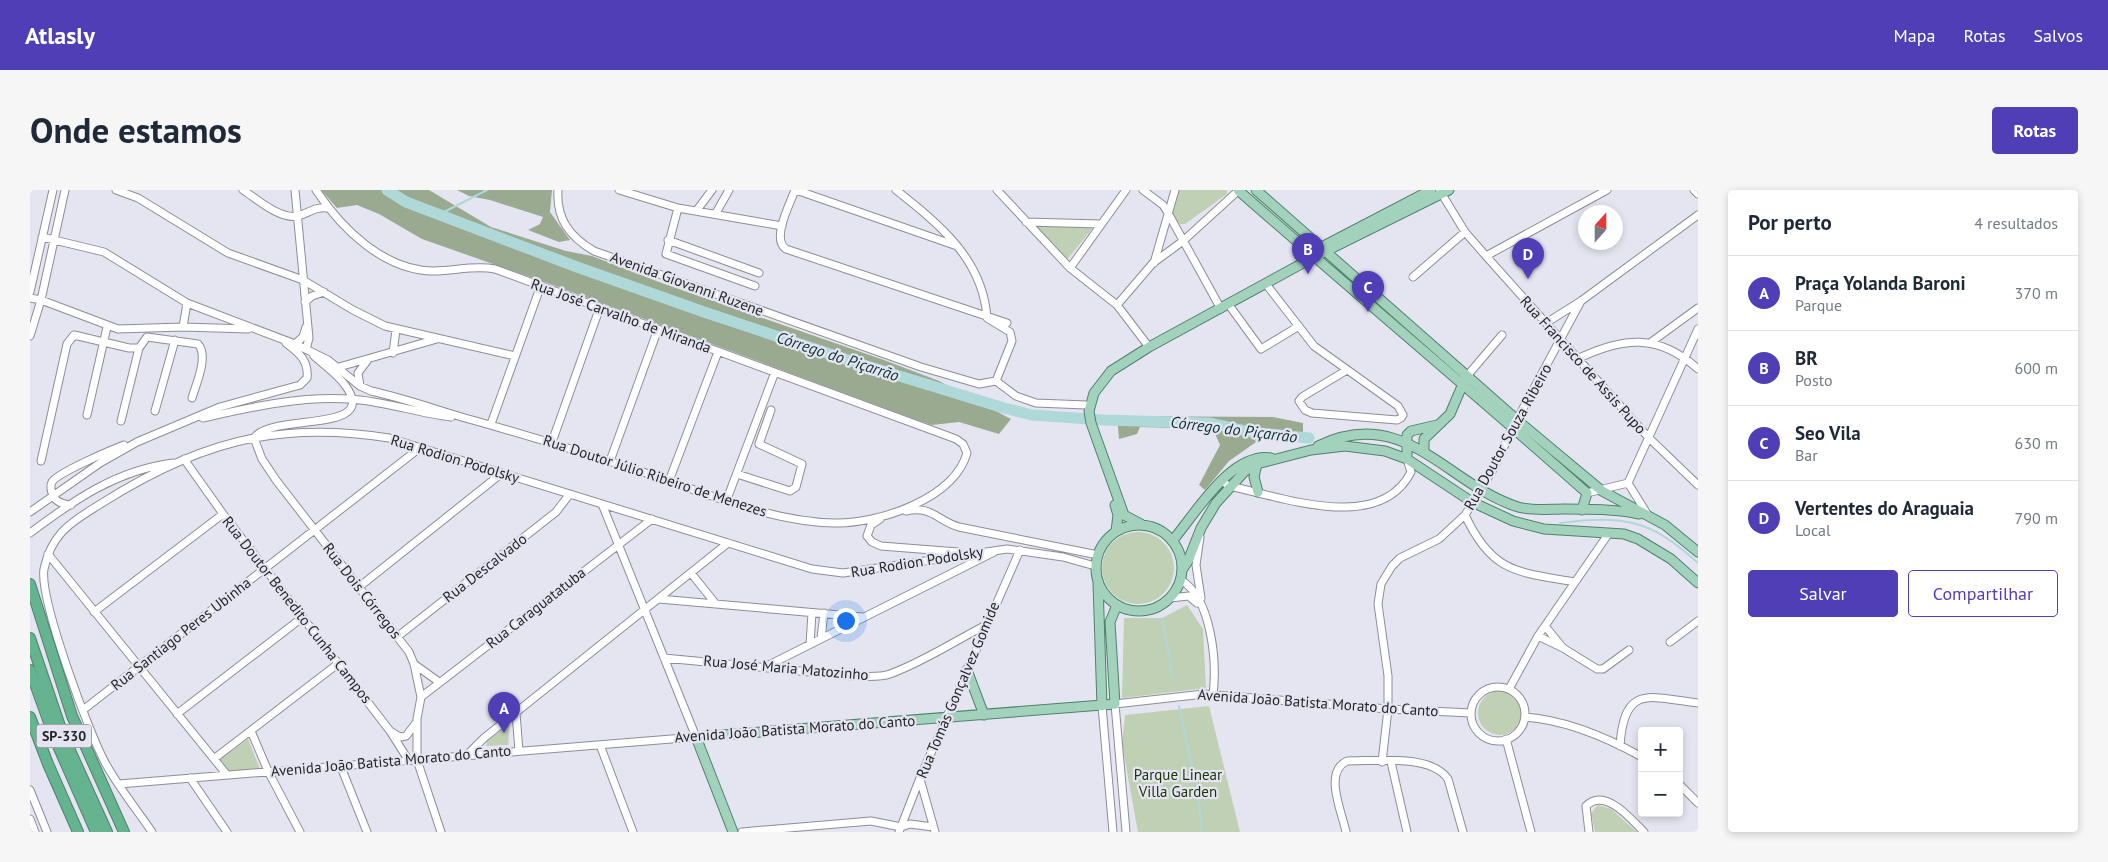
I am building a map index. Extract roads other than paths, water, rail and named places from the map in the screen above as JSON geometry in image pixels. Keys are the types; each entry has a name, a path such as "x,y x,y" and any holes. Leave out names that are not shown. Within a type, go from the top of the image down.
{"highway":[{"path":"30,584 72,716 124,832"},
{"name":"SP-330","path":"30,638 63,735 106,832"},
{"name":"SP-330","path":"30,670 62,754 96,832"},
{"path":"30,717 78,832"}],"main road":[{"path":"1239,190 1379,314 1465,380"},
{"path":"1256,190 1515,424 1587,493 1582,510"},
{"path":"1322,250 1431,190"},
{"path":"1116,531 1118,515 1089,424 1087,409 1095,384 1114,362 1220,308 1311,255 1444,191"},
{"path":"1220,308 1229,305 1266,284 1311,255"},
{"path":"1379,314 1386,306"},
{"path":"1424,452 1424,439 1450,414 1465,380"},
{"path":"1089,424 1124,514 1141,524"},
{"path":"1515,424 1602,491 1676,532 1698,552"},
{"path":"1407,459 1406,435 1411,431 1440,425"},
{"path":"1311,450 1328,442 1352,436 1376,435 1406,441 1481,488 1518,507 1647,516"},
{"path":"1182,570 1188,561 1201,528 1225,484 1257,464 1311,450 1345,446 1385,451 1407,459 1472,502 1505,518 1533,527 1560,531 1624,534 1650,545 1671,559 1698,583"},
{"path":"1173,540 1225,484 1236,469 1254,458 1276,459"},
{"path":"1257,464 1254,477 1258,492"},
{"path":"1098,583 1105,596 1117,605 1130,610 1144,611 1158,607 1170,598 1181,580 1181,556 1173,540 1153,526 1141,524 1128,525 1116,531 1107,538 1098,555 1095,566 1098,583 1102,706"},
{"path":"1115,704 1110,622 1117,605"},
{"path":"967,670 984,715"},
{"name":"Avenida João Batista Morato do Canto","path":"696,737 1115,704"},
{"path":"696,737 733,832"}],"street":[{"path":"30,292 53,190"},
{"path":"30,336 41,300 65,190"},
{"path":"116,190 144,202 228,253 303,280 353,310 396,330 515,356"},
{"path":"243,190 273,210 297,216 314,209 328,208"},
{"path":"295,190 309,338 306,349"},
{"name":"Rua José Carvalho de Miranda","path":"316,190 328,208 357,238 394,262 407,267 434,271 482,266 495,269 945,435"},
{"name":"Avenida Giovanni Ruzene","path":"558,190 558,210 562,220 580,243 594,251 921,367 978,384 996,381"},
{"path":"619,190 640,193 678,208 716,213 782,226"},
{"path":"697,210 712,190"},
{"path":"716,213 729,190"},
{"path":"960,247 796,190 782,226 780,240 786,249 987,318 1007,323"},
{"path":"896,190 938,225 960,247 977,277 984,296 987,318"},
{"path":"998,190 1070,268 1117,305 1148,345"},
{"path":"1070,268 1126,190"},
{"path":"1143,190 1163,205 1220,308"},
{"path":"1153,263 1175,190"},
{"path":"1117,305 1153,263 1183,241 1239,190"},
{"path":"1486,256 1607,190"},
{"path":"1694,190 1698,194"},
{"name":"Rua Francisco de Assis Pupo","path":"1444,191 1465,232 1648,437 1698,485"},
{"path":"678,208 668,240 666,254 754,286"},
{"path":"1546,324 1581,302 1698,215"},
{"path":"1026,222 1101,224"},
{"path":"1413,277 1465,232"},
{"path":"42,237 94,248 114,256 186,303 306,349 345,384 351,399 350,409 343,416 271,426 256,434 254,438"},
{"path":"668,240 759,273"},
{"path":"1266,284 1314,346 1398,406 1403,415 1401,418 1397,420 1312,413 1301,406 1300,400 1302,397 1347,370"},
{"path":"491,424 541,286"},
{"path":"305,302 312,296 324,292"},
{"path":"30,298 41,300 106,327 134,329 183,327 256,329"},
{"name":"Rua Doutor Souza Ribeiro","path":"1382,762 1388,709 1388,668 1378,604 1381,584 1392,566 1400,558 1439,539 1465,515 1494,468 1515,424 1581,302"},
{"path":"183,327 186,303"},
{"path":"1229,305 1261,349 1299,326"},
{"path":"552,442 600,307"},
{"path":"1650,343 1698,308"},
{"path":"987,318 1010,332 1012,341 996,381 1016,396 1036,403 1087,409"},
{"path":"295,344 303,337 307,324"},
{"path":"87,415 106,327"},
{"path":"610,461 658,329"},
{"path":"1587,493 1602,491 1628,483 1698,329"},
{"path":"393,353 396,330"},
{"path":"41,461 68,341 71,337 78,335 129,348 139,348"},
{"path":"1465,380 1502,335"},
{"path":"121,420 139,348 147,337 194,342 203,351 192,398"},
{"path":"70,505 58,502 53,495 51,483 62,474 124,445 136,442 220,407 293,389 304,383 308,372 305,360 280,338"},
{"path":"339,367 370,360 437,338"},
{"path":"155,411 175,340"},
{"path":"1577,359 1613,344 1650,343 1676,351 1698,369"},
{"name":"Rua Doutor Júlio Ribeiro de Menezes","path":"306,349 339,367 360,386 552,442 787,518 812,522 848,523 888,515 934,492 958,472 967,453 963,444 945,435"},
{"path":"669,481 718,352"},
{"path":"360,386 360,369 370,360"},
{"path":"727,499 775,372"},
{"path":"185,422 287,400 351,399 465,418"},
{"path":"737,474 786,491 792,491 796,487 802,464 758,444 771,410"},
{"name":"Rua Rodion Podolsky","path":"152,832 103,758 83,710 48,604 44,579 48,554 56,540 74,522 116,494 181,460 219,446 254,438 303,433 350,433 389,438 812,569 843,573 999,550 1020,550 1064,557 1095,566"},
{"name":"Rua Dois Córregos","path":"254,438 262,459 409,652 414,664 421,697 417,719 417,745 413,761"},
{"path":"30,512 53,495 136,442"},
{"name":"Rua Santiago Peres Ubinha","path":"83,710 421,447"},
{"path":"1225,484 1329,508 1356,507 1383,498 1398,487 1411,472 1407,459"},
{"path":"30,533 106,482 152,466 181,460"},
{"name":"Rua Doutor Benedito Cunha Campos","path":"181,460 339,664 400,747 413,761"},
{"path":"359,587 502,473"},
{"path":"1628,483 1647,516"},
{"path":"930,511 934,492"},
{"name":"Rua Descalvado","path":"397,637 556,512 569,494"},
{"path":"602,504 696,737"},
{"path":"968,554 881,546 872,542 868,536 870,525 888,515 913,509 930,511 948,524 959,527 1098,555"},
{"path":"94,612 223,514"},
{"path":"1465,515 1480,542 1501,564 1515,570 1575,582"},
{"name":"Rua Caraguatatuba","path":"421,697 652,519"},
{"path":"1201,528 1196,565 1211,641 1214,666 1213,695"},
{"path":"1509,689 1538,636 1609,533"},
{"path":"469,753 484,738 728,543"},
{"path":"764,668 820,638 999,550"},
{"name":"Rua Tomás Gonçalvez Gomide","path":"900,829 920,778 1020,550"},
{"path":"48,554 227,775"},
{"path":"691,573 715,603"},
{"path":"1181,580 1196,594 1203,608"},
{"path":"1170,598 1193,597 1203,608"},
{"path":"659,599 863,617"},
{"path":"810,644 812,612"},
{"path":"820,638 824,613"},
{"path":"177,714 303,617"},
{"path":"1670,642 1698,621"},
{"name":"Rua José Maria Matozinho","path":"664,658 852,676 880,676 890,674 986,625"},
{"path":"1545,626 1563,648"},
{"path":"1538,636 1563,648 1597,669 1603,669 1629,650"},
{"path":"215,758 339,664"},
{"path":"414,664 440,682"},
{"path":"1492,687 1509,689 1523,704 1525,717 1519,731 1506,739 1491,739 1484,736 1474,725 1471,713 1474,702 1485,690 1492,687"},
{"name":"Avenida João Batista Morato do Canto","path":"1115,704 1170,697 1213,695 1388,709 1471,713"},
{"path":"1620,746 1624,714 1630,705 1639,700 1698,703"},
{"path":"1115,704 1126,832"},
{"path":"1102,706 1113,832"},
{"path":"516,713 519,751"},
{"path":"1525,717 1571,726 1638,755"},
{"path":"400,747 417,719"},
{"path":"251,731 268,772 300,832"},
{"path":"390,731 400,737 406,736 417,745"},
{"name":"Avenida João Batista Morato do Canto","path":"119,784 413,761 469,753 519,751 696,737"},
{"path":"1506,739 1531,832"},
{"path":"600,745 633,832"},
{"path":"1346,832 1335,784 1336,770 1340,764 1347,760 1424,763 1443,771 1448,779 1463,832"},
{"path":"413,761 441,832"},
{"path":"1391,762 1407,832"},
{"path":"341,767 368,832"},
{"path":"190,778 226,832"},
{"path":"742,832 871,821 900,829 910,824 934,829 920,778"},
{"path":"1683,788 1698,803"},
{"path":"30,790 47,832"},
{"path":"1589,832 1586,806 1595,800 1615,806 1644,832"},
{"path":"30,819 35,832"}],"waterway":[{"name":"Córrego do Piçarrão","path":"387,190 406,202 577,267 704,312 857,363 1004,408 1032,415 1103,420 1210,423 1251,432 1309,438"},
{"path":"440,214 487,190"},
{"name":"Córrego do Piçarrão","path":"1560,523 1601,520 1635,524 1665,537 1698,563"},
{"path":"1162,618 1173,678"},
{"path":"1179,706 1190,760 1197,783 1202,832"}],"place":[{"name":"BR","path":"1308,274"},
{"name":"Vertentes do Araguaia","path":"1528,279"},
{"name":"Seo Vila","path":"1368,312"},
{"name":"Praça Yolanda Baroni","path":"504,733"}],"park label":[{"name":"Parque Linear Villa Garden","path":"1178,784"}]}
